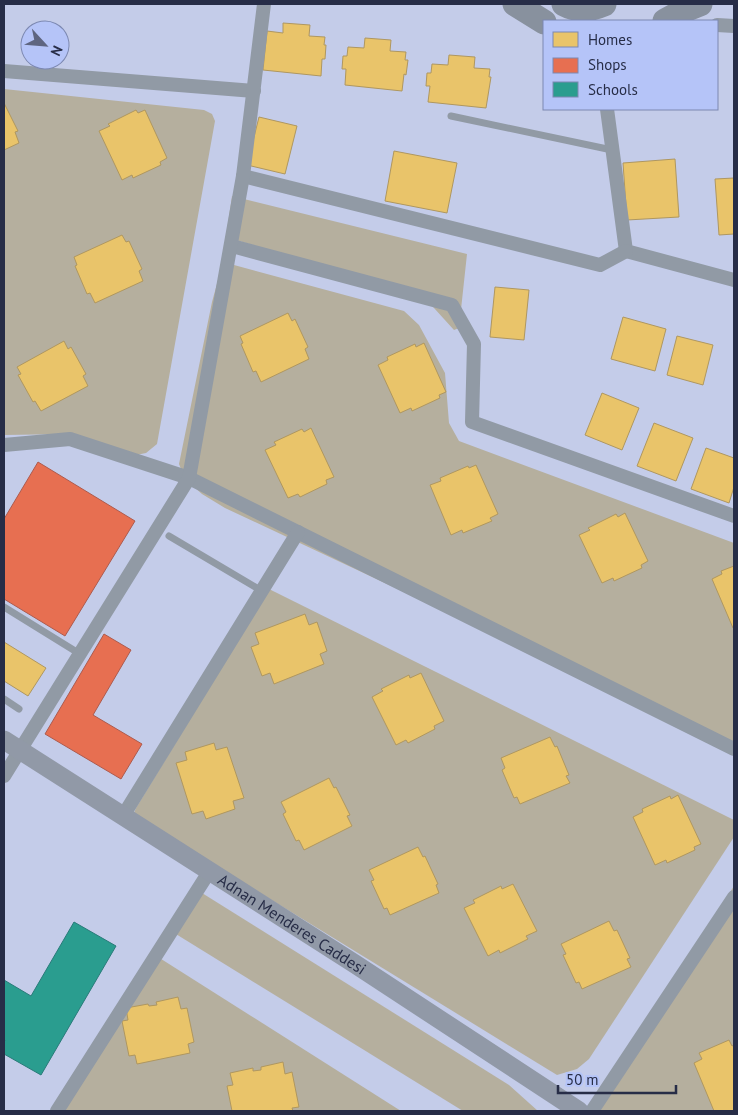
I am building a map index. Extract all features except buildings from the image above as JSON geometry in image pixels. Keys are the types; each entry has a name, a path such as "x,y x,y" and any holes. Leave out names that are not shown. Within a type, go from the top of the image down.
{"highway":[{"path":"515,4 543,21"},
{"path":"568,10 595,8 604,4 604,20"},
{"path":"667,20 700,4"}],"street":[{"path":"4,776 189,478 232,246 243,176 264,4"},
{"path":"718,25 734,26"},
{"path":"4,71 254,91"},
{"path":"607,110 626,251"},
{"path":"243,176 600,266 626,251 734,280"},
{"path":"232,246 452,305 474,344 472,422 734,516"},
{"path":"4,445 70,439 189,478 734,749"},
{"path":"123,816 298,532"},
{"name":"Adnan Menderes Caddesi","path":"4,740 355,964 579,1111"},
{"path":"57,1111 209,872"},
{"path":"592,1111 734,896"}],"lane":[{"path":"451,116 612,150"},
{"path":"169,536 262,591"},
{"path":"4,608 80,654"},
{"path":"4,699 18,709"}],"shaded area":[{"path":"4,89 204,110 212,114 215,121 157,444 146,453 136,455 70,434 4,435"},
{"path":"232,196 467,254 459,328 454,330 424,297 226,237"},
{"path":"223,262 404,311 419,325 445,373 449,423 459,441 734,543 734,747 225,508 202,494 185,479 179,464 212,302"},
{"path":"269,589 734,820 734,837 589,1059 577,1069 557,1075 133,815"},
{"path":"734,886 734,1111 597,1111 593,1101"},
{"path":"202,893 509,1085 538,1111 463,1111 171,931"},
{"path":"158,957 401,1111 63,1111"}]}
